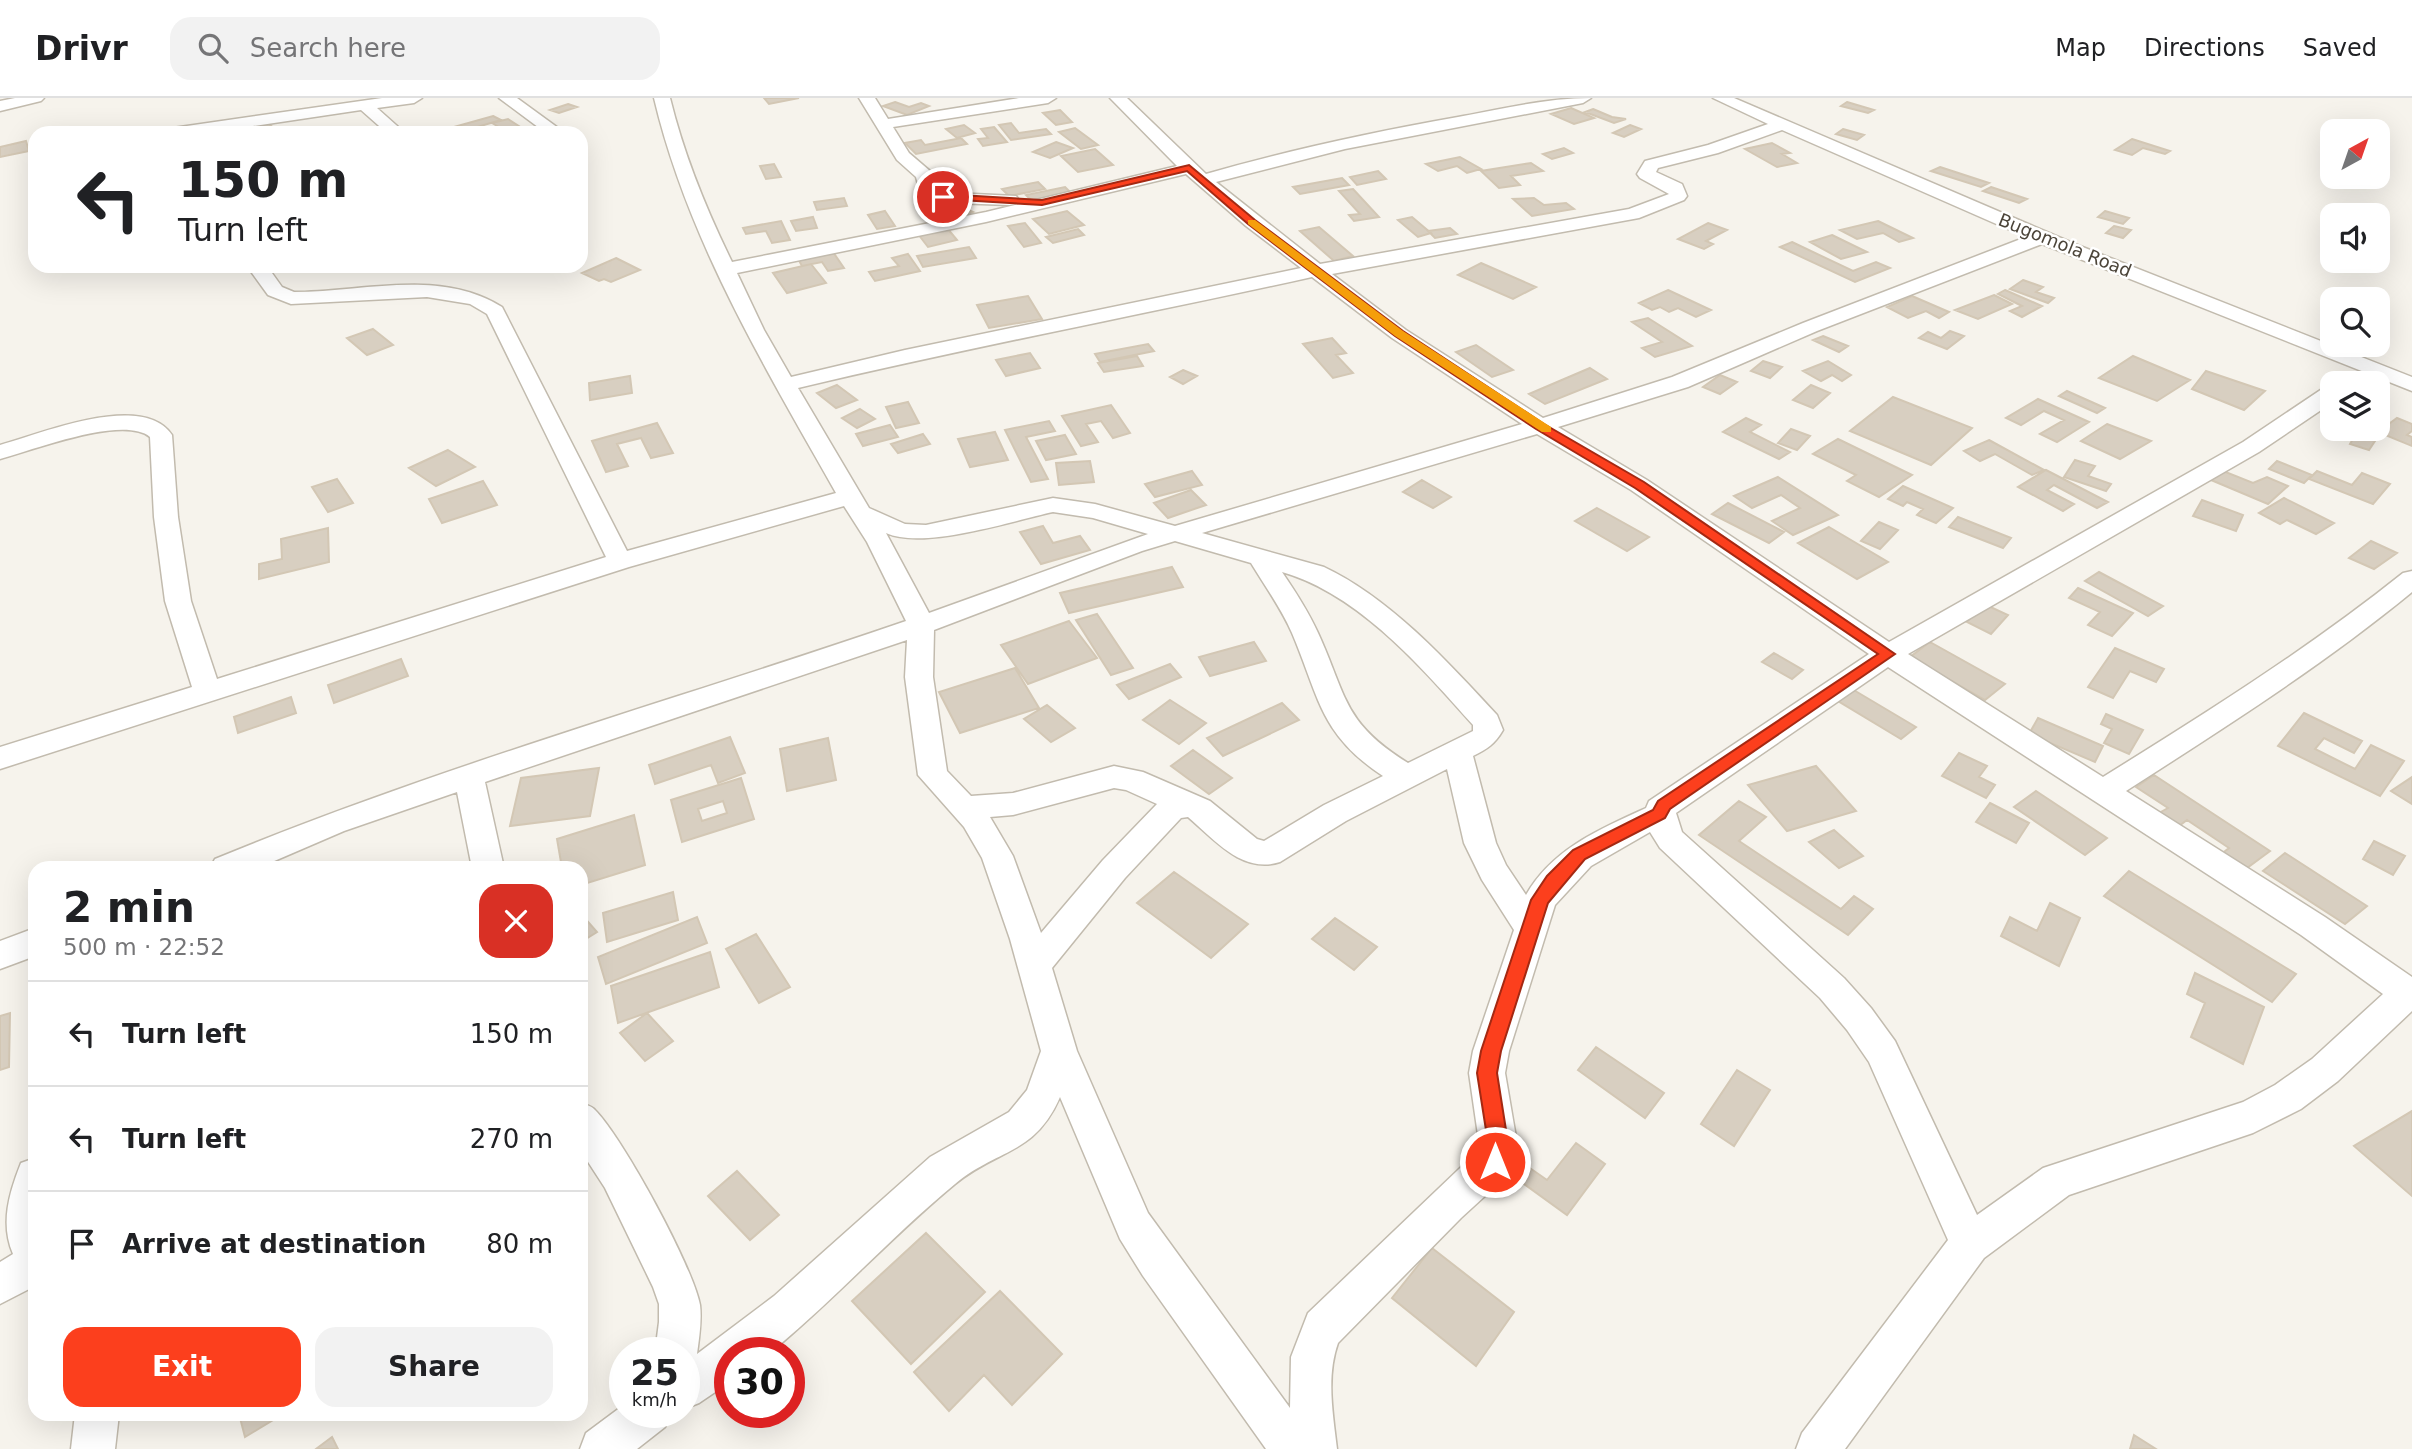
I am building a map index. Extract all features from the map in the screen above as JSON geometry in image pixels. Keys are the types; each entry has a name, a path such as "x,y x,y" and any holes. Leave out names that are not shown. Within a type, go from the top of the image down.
{"street":[{"path":"0,106 36,98"},
{"path":"223,126 414,98"},
{"path":"507,98 547,126"},
{"path":"662,98 672,139 698,211 754,330 878,542 921,624 919,677 931,770 936,780 985,833 997,856 1059,1051 1135,1226 1157,1262 1293,1449"},
{"path":"867,98 903,156 924,175 928,188 937,195 1042,203"},
{"path":"885,124 1048,98"},
{"path":"1118,98 1196,174 1315,271 1399,334 1540,426 1639,485 1888,654 2105,790 2314,926 2410,995 2325,1070 2288,1097 2253,1116 2057,1181 1970,1244 1818,1449"},
{"path":"726,269 1431,125 1461,123 1498,112 1583,98"},
{"name":"Bugomola Road","path":"1721,98 2042,237 2412,385"},
{"path":"365,106 389,126"},
{"path":"787,384 905,356 1152,307 1315,271 1633,214 1678,196 1676,188 1646,175 1651,165 1712,149 1782,125"},
{"path":"243,861 333,823 695,699 804,666 988,602 1072,567 1680,382 1810,327 2042,237"},
{"path":"262,273 275,291 291,298 420,291 474,296 488,304 495,311 620,561"},
{"path":"2362,371 2367,367"},
{"path":"1970,1244 1882,1052 1859,1019 1832,988 1671,840 1664,830 1660,814 1664,805 1888,654 2251,447 2320,401"},
{"path":"0,452 111,422 148,425 161,435 166,517 178,601 208,693"},
{"path":"0,758 620,561 855,505 901,531 926,532 1053,505 1095,511 1315,573 1332,581 1416,645 1487,722 1489,730 1485,737 1335,813 1269,853 1255,853 1246,848 1199,808 1132,780 1114,777 1013,804 964,808"},
{"path":"1260,558 1290,603 1304,630 1317,670 1342,725 1361,746 1407,777"},
{"path":"2105,790 2288,673 2356,625 2412,579"},
{"path":"1457,751 1480,844 1493,871 1532,930"},
{"path":"469,777 487,861"},
{"path":"1034,966 1114,869 1171,809 1188,805"},
{"path":"1315,1449 1310,1375 1316,1342 1324,1328 1437,1214 1495,1162 1499,1149 1487,1073 1491,1051 1540,900 1553,881 1579,855 1660,814"},
{"path":"0,954 28,944"},
{"path":"754,1337 817,1287 942,1171 970,1152 1006,1138 1018,1128 1035,1111 1059,1051"},
{"path":"588,1130 619,1175 672,1282 679,1304 678,1337"},
{"path":"28,1200 25,1237 28,1242"},
{"path":"0,1284 28,1268"},
{"path":"93,1449 96,1421"},
{"path":"603,1449 630,1428"}],"building":[{"path":"764,98 799,98 769,104"},
{"path":"895,102 909,107 921,103 929,106 907,115 883,106"},
{"path":"1847,102 1874,110 1868,113 1841,106"},
{"path":"568,104 577,107 559,113 550,110"},
{"path":"1571,108 1594,118 1574,124 1551,114"},
{"path":"1593,109 1612,117 1626,119 1614,123 1585,112"},
{"path":"1060,110 1072,122 1056,125 1043,113"},
{"path":"493,116 501,120 481,126 458,126"},
{"path":"508,119 519,126 497,126 492,123"},
{"path":"266,122 271,126 251,126"},
{"path":"1011,123 1019,133 1046,129 1051,134 1011,140 999,125"},
{"path":"964,125 975,133 957,138 946,129"},
{"path":"1630,125 1641,129 1624,137 1613,133"},
{"path":"994,127 1007,142 983,146 978,139 988,138 981,129"},
{"path":"1075,128 1098,145 1081,149 1059,132"},
{"path":"1843,129 1864,135 1857,140 1836,134"},
{"path":"961,138 967,144 916,154 905,143 921,140 925,145"},
{"path":"2132,139 2170,151 2165,154 2143,148 2132,155 2115,150"},
{"path":"26,141 28,151 0,157 0,147"},
{"path":"1056,142 1073,148 1050,158 1033,152"},
{"path":"1772,143 1790,153 1782,154 1797,163 1777,167 1745,149"},
{"path":"1564,148 1573,153 1552,159 1543,154"},
{"path":"1095,149 1113,165 1078,172 1061,156"},
{"path":"1460,157 1481,169 1467,173 1457,166 1438,171 1426,164"},
{"path":"1531,163 1543,171 1511,176 1520,185 1499,188 1481,171"},
{"path":"774,164 781,177 766,179 760,166"},
{"path":"1940,167 1989,183 1981,187 1931,171"},
{"path":"1378,171 1386,179 1357,185 1350,177"},
{"path":"1342,178 1349,185 1300,194 1293,187"},
{"path":"1038,182 1045,189 1009,196 1002,189"},
{"path":"1065,187 1071,193 1032,201 1026,195"},
{"path":"1991,187 2027,199 2019,203 1983,191"},
{"path":"1353,189 1379,217 1354,221 1349,215 1360,214 1339,191"},
{"path":"844,198 847,206 817,210 814,202"},
{"path":"1534,198 1544,205 1566,203 1574,209 1532,216 1513,199"},
{"path":"957,205 973,212 963,216 947,210"},
{"path":"885,211 895,226 877,229 868,215"},
{"path":"1067,211 1084,225 1049,234 1033,219"},
{"path":"2105,211 2129,218 2123,224 2098,217"},
{"path":"813,217 817,228 796,231 791,221"},
{"path":"1412,217 1431,233 1418,237 1398,220"},
{"path":"781,221 790,240 772,243 766,231 746,234 743,228"},
{"path":"1878,221 1913,238 1899,242 1883,233 1857,239 1840,230"},
{"path":"1025,223 1041,243 1024,247 1008,226"},
{"path":"1708,223 1727,230 1706,241 1713,244 1704,249 1678,239"},
{"path":"2114,226 2131,230 2123,238 2106,233"},
{"path":"1319,227 1353,256 1334,261 1300,231"},
{"path":"947,228 957,240 928,247 918,234"},
{"path":"1450,228 1457,234 1435,238 1428,231"},
{"path":"1078,229 1084,235 1053,243 1046,237"},
{"path":"1832,235 1867,252 1841,259 1810,242"},
{"path":"1792,242 1853,271 1876,262 1890,268 1855,282 1780,247"},
{"path":"969,247 976,258 923,267 917,256"},
{"path":"833,252 844,268 828,271 822,262 802,266 798,259"},
{"path":"908,254 920,271 875,281 869,272 899,266 892,258"},
{"path":"616,258 640,270 611,282 604,279 599,281 582,273 588,273 588,270"},
{"path":"1481,263 1536,287 1513,299 1458,275"},
{"path":"811,264 826,283 787,293 773,273"},
{"path":"2023,280 2043,287 2036,292 2054,298 2048,303 2010,289"},
{"path":"1668,290 1711,310 1696,317 1678,308 1669,312 1660,307 1652,310 1639,303"},
{"path":"2005,290 2042,306 2022,317 2010,311 2022,306 1998,294"},
{"path":"1994,295 2012,304 1978,319 1955,310"},
{"path":"1028,296 1042,319 989,328 977,305"},
{"path":"1912,296 1949,312 1939,318 1926,311 1908,318 1887,307"},
{"path":"1648,318 1692,346 1655,357 1642,348 1662,342 1632,322"},
{"path":"373,329 393,345 367,355 347,338"},
{"path":"1950,331 1964,336 1947,349 1919,338 1928,332 1941,338"},
{"path":"1823,336 1848,346 1839,352 1813,340"},
{"path":"1332,338 1346,353 1336,355 1353,373 1333,378 1303,344"},
{"path":"1148,344 1154,351 1100,362 1095,354"},
{"path":"1476,345 1513,370 1492,377 1456,352"},
{"path":"1030,353 1040,368 1006,376 996,360"},
{"path":"1137,356 1143,366 1104,372 1098,363"},
{"path":"2133,356 2190,380 2157,401 2099,378"},
{"path":"1763,361 1782,367 1770,378 1751,371"},
{"path":"1828,361 1851,375 1842,381 1832,375 1821,381 1803,371"},
{"path":"1590,368 1607,379 1545,404 1529,394"},
{"path":"1183,370 1197,376 1183,384 1170,377"},
{"path":"2206,371 2265,391 2244,410 2192,389"},
{"path":"1720,375 1737,382 1720,394 1703,387"},
{"path":"630,376 632,393 590,400 589,383"},
{"path":"837,385 857,400 836,408 817,393"},
{"path":"1811,385 1830,393 1813,408 1793,400"},
{"path":"2067,391 2105,408 2097,413 2059,396"},
{"path":"1893,397 1972,428 1931,465 1850,431"},
{"path":"2038,399 2089,422 2057,442 2040,434 2064,420 2044,411 2021,425 2006,418"},
{"path":"908,402 919,423 896,428 886,407"},
{"path":"1111,405 1130,433 1113,438 1101,421 1086,424 1098,442 1081,446 1062,416"},
{"path":"860,409 875,419 857,428 842,418"},
{"path":"1746,418 1761,425 1750,432 1790,452 1779,459 1723,432"},
{"path":"2397,418 2412,424 2412,431 2407,435 2412,437 2412,446 2390,437 2390,423"},
{"path":"1049,421 1055,431 1026,437 1048,479 1031,482 1005,430"},
{"path":"657,423 673,453 651,458 641,438 617,444 628,466 606,472 592,441"},
{"path":"2107,424 2151,441 2120,459 2081,441"},
{"path":"890,425 898,437 863,446 856,434"},
{"path":"1791,429 1810,436 1797,450 1778,443"},
{"path":"995,432 1008,460 970,467 958,439"},
{"path":"923,434 930,444 898,453 891,444"},
{"path":"1065,435 1076,454 1046,460 1036,441"},
{"path":"1838,439 1912,475 1879,497 1847,481 1856,475 1813,454"},
{"path":"1989,440 2044,470 2032,475 1995,454 1980,461 1964,451"},
{"path":"2352,441 2375,441 2369,450 2350,444"},
{"path":"448,450 475,467 436,486 409,468"},
{"path":"2075,460 2095,466 2088,476 2111,484 2106,491 2064,477"},
{"path":"1090,461 1094,482 1059,485 1056,463"},
{"path":"2277,461 2312,475 2304,483 2269,469"},
{"path":"2218,469 2253,483 2267,477 2288,486 2268,504 2204,477"},
{"path":"2046,470 2108,502 2097,508 2054,485 2047,490 2074,504 2063,511 2018,487"},
{"path":"1192,471 1202,485 1155,497 1145,484"},
{"path":"2317,471 2352,485 2362,473 2390,484 2373,504 2309,479"},
{"path":"1778,477 1838,515 1793,535 1772,521 1800,508 1781,495 1752,508 1734,496"},
{"path":"337,479 353,503 328,512 312,487"},
{"path":"1422,480 1451,497 1433,508 1403,492"},
{"path":"483,481 497,505 442,523 429,499"},
{"path":"1903,486 1953,508 1936,523 1917,515 1923,509 1907,502 1903,506 1888,499"},
{"path":"1191,490 1206,505 1168,518 1154,503"},
{"path":"2284,498 2334,523 2316,534 2287,520 2280,524 2259,513"},
{"path":"2202,500 2243,515 2236,531 2193,516"},
{"path":"1728,503 1784,532 1769,543 1712,514"},
{"path":"1597,508 1649,537 1627,551 1575,521"},
{"path":"1958,517 2011,538 2003,548 1949,527"},
{"path":"1879,522 1898,530 1880,549 1861,541"},
{"path":"1043,526 1053,543 1080,536 1090,550 1041,564 1020,532"},
{"path":"1829,527 1888,562 1857,579 1798,543"},
{"path":"328,528 329,562 259,579 259,564 282,559 281,539"},
{"path":"2371,541 2397,553 2374,569 2349,558"},
{"path":"1172,567 1183,587 1069,613 1060,593"},
{"path":"2099,572 2163,606 2148,616 2085,581"},
{"path":"2078,588 2133,613 2112,636 2088,625 2100,612 2069,598"},
{"path":"1984,604 2008,615 1991,634 1967,622"},
{"path":"1097,614 1133,668 1111,675 1076,620"},
{"path":"1069,621 1097,658 1028,684 1001,645"},
{"path":"1254,642 1266,661 1210,676 1199,657"},
{"path":"1930,642 2005,684 1985,700 1910,657"},
{"path":"2115,648 2164,669 2156,682 2130,671 2113,698 2088,687"},
{"path":"1774,653 1803,670 1792,679 1762,662"},
{"path":"401,659 408,676 334,703 328,685"},
{"path":"1170,664 1181,677 1129,699 1117,685"},
{"path":"1015,668 1039,708 960,733 939,692"},
{"path":"1852,689 1916,727 1901,739 1838,701"},
{"path":"291,697 296,713 238,733 234,717"},
{"path":"1170,700 1206,723 1179,744 1143,720"},
{"path":"1282,703 1299,720 1223,756 1207,738"},
{"path":"1047,705 1075,728 1051,742 1024,719"},
{"path":"2304,713 2362,741 2354,753 2324,738 2315,749 2355,769 2371,745 2404,761 2380,796 2278,746"},
{"path":"2106,714 2143,730 2129,754 2104,743 2112,729 2101,724"},
{"path":"2038,718 2103,746 2095,762 2029,734"},
{"path":"730,737 745,773 718,783 711,765 655,784 649,765"},
{"path":"828,738 836,780 787,791 780,749"},
{"path":"1193,750 1232,778 1209,794 1171,766"},
{"path":"1959,753 1987,766 1979,777 1995,785 1986,798 1942,776"},
{"path":"1816,766 1856,811 1787,831 1748,785"},
{"path":"599,768 590,816 510,826 521,778"},
{"path":"2154,775 2270,851 2243,871 2220,855 2229,848 2187,820 2179,826 2159,813 2168,808 2136,787"},
{"path":"2412,777 2412,804 2391,791"},
{"path":"741,778 754,819 682,842 671,800","holes":["723,801 727,813 702,821 698,809"]},
{"path":"2036,791 2107,838 2085,855 2014,807"},
{"path":"1739,801 1766,817 1739,841 1841,909 1854,896 1873,909 1848,935 1699,835"},
{"path":"1990,803 2029,823 2016,843 1976,822"},
{"path":"634,815 645,865 588,883 588,861 561,861 557,839"},
{"path":"1834,830 1863,856 1839,868 1809,842"},
{"path":"2374,841 2405,856 2393,875 2363,859"},
{"path":"2285,853 2367,906 2345,924 2263,871"},
{"path":"2129,871 2296,974 2272,1002 2104,896"},
{"path":"1174,872 1248,924 1211,958 1137,903"},
{"path":"673,892 678,920 607,942 603,913"},
{"path":"2050,903 2080,918 2059,966 2001,936 2010,917 2037,931"},
{"path":"697,917 707,943 606,984 598,957"},
{"path":"1335,918 1377,947 1354,970 1312,939"},
{"path":"588,922 597,932 588,938"},
{"path":"756,934 790,987 759,1003 726,949"},
{"path":"710,952 719,987 618,1023 611,986"},
{"path":"2195,973 2264,1007 2243,1064 2191,1037 2205,1003 2187,994"},
{"path":"10,1013 9,1067 0,1070 0,1016"},
{"path":"647,1013 673,1041 645,1061 620,1033"},
{"path":"1596,1047 1664,1093 1645,1118 1578,1070"},
{"path":"1737,1070 1770,1090 1734,1146 1701,1124"},
{"path":"2412,1111 2412,1196 2354,1146"},
{"path":"1576,1143 1605,1164 1567,1215 1517,1179 1527,1166 1547,1180"},
{"path":"737,1171 779,1215 750,1240 708,1196"},
{"path":"926,1233 985,1292 911,1364 852,1301"},
{"path":"1432,1248 1514,1312 1476,1366 1392,1298"},
{"path":"1000,1291 1062,1354 1012,1405 984,1375 949,1411 914,1372"},
{"path":"241,1421 271,1421 245,1437"},
{"path":"2134,1435 2156,1449 2130,1449"},
{"path":"332,1437 338,1449 316,1449"}],"slow traffic":[{"path":"1251,222 1399,334 1546,430"}],"route":[{"path":"943,197 1042,203 1189,168 1252,222 1399,334 1720,538 1888,654 1664,805 1660,814 1589,848 1568,864 1553,881 1540,900 1491,1051 1487,1073 1499,1149 1495,1162"}]}
